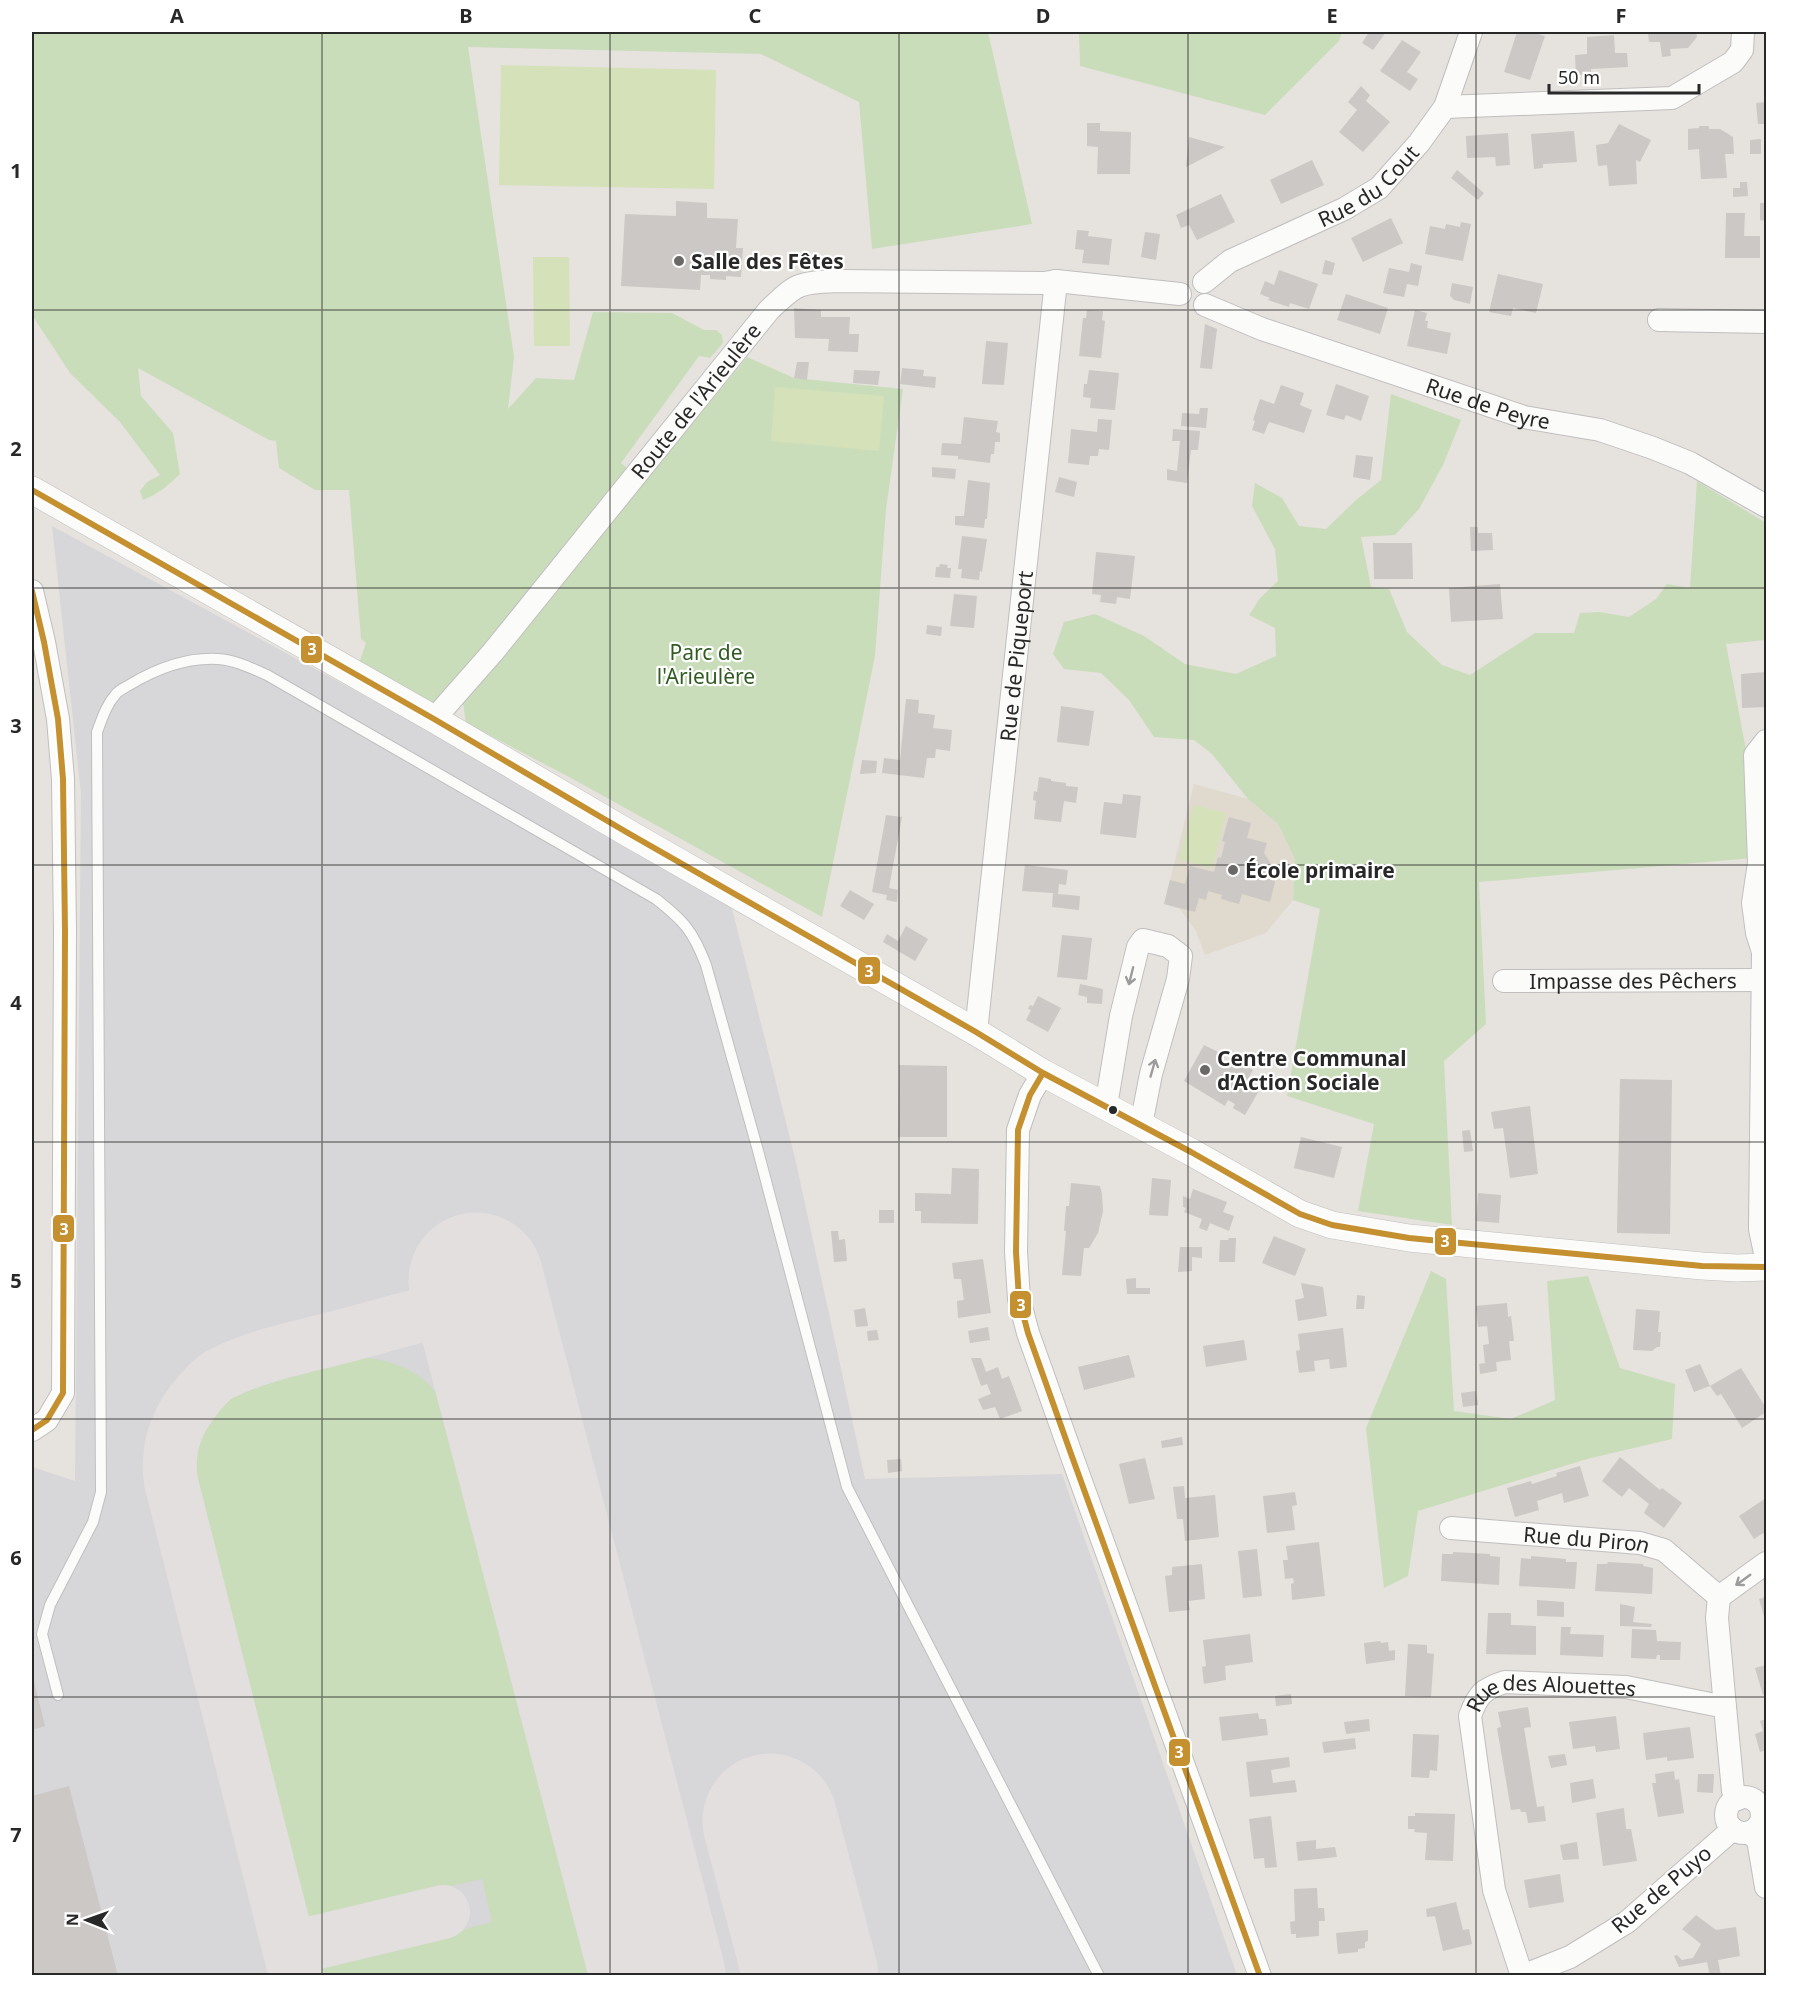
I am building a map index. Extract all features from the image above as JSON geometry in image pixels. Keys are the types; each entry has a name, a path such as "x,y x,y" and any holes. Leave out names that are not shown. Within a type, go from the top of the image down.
{"street":[{"name":"Rue du Cout","path":"1205,294 1230,261 1344,208 1379,188 1419,143 1445,107 1471,32"},
{"path":"1445,107 1672,98 1733,62 1742,51 1743,32"},
{"name":"Route de l'Arieulère","path":"434,719 493,652 769,310 791,289 806,283 837,281 1044,283 1056,281"},
{"name":"Rue de Peyre","path":"1056,281 1180,294 1181,301 1192,309 1205,294 1262,329 1513,413 1600,430 1653,448 1690,463 1767,506"},
{"name":"Rue de Piqueport","path":"976,1032 1056,281"},
{"path":"1659,320 1767,322"},
{"path":"40,495 434,719 1043,1073 1300,1214 1332,1225 1409,1239 1702,1266 1767,1267"},
{"path":"32,591 44,642 60,736 63,779 65,1025 63,1392 47,1420 32,1430"},
{"path":"1767,741 1755,755 1759,863 1754,903 1757,933 1765,952 1762,980 1760,1229 1767,1258"},
{"path":"1101,1103 1108,1094 1121,1016 1138,947 1143,940 1168,946 1181,956 1178,979 1151,1074 1141,1125"},
{"name":"Impasse des Pêchers","path":"1504,981 1762,980"},
{"path":"1043,1073 1030,1095 1018,1130 1016,1252 1019,1299 1028,1333 1070,1451 1260,1976"},
{"name":"Rue du Piron","path":"1450,1528 1640,1543 1664,1550 1719,1598"},
{"path":"1742,1831 1759,1826 1762,1815 1754,1801 1733,1791 1717,1618 1719,1598 1767,1563"},
{"name":"Rue des Alouettes","path":"1522,1976 1494,1890 1470,1716 1477,1698 1489,1687 1505,1682 1626,1687 1725,1707"},
{"path":"1754,1801 1730,1804 1727,1813 1728,1822 1758,1840 1767,1887"},
{"name":"Rue de Puyo","path":"1522,1976 1570,1957 1627,1922 1742,1831"}],"lane":[{"path":"58,1695 42,1634 50,1605 93,1522 101,1492 97,732 104,713 116,693 146,675 192,659 220,659 242,664 267,675 656,899 678,916 695,938 706,965 757,1147 846,1487 1099,1976"}],"shaded area":[{"path":"52,526 365,696 730,901 795,1158 865,1479 1062,1474 1237,1975 32,1976 32,1467 75,1481 81,794"},
{"name":"École primaire","path":"1194,784 1248,799 1278,824 1295,859 1293,900 1266,933 1205,955 1196,931 1180,909 1164,904"}],"green space":[{"path":"32,32 988,32 1032,224 872,249 859,102 761,54 468,47 514,357 508,409 536,378 574,380 593,312 672,313 704,330 716,330 722,335 723,343 710,358 699,356 621,463 627,468 435,706 358,666 366,643 361,639 349,490 315,490 279,468 276,441 269,440 138,368 141,396 173,433 180,474 163,489 143,500 140,491 147,482 160,475 120,422 70,373 32,315"},
{"path":"1079,32 1342,32 1339,41 1265,115 1080,66"},
{"path":"501,65 716,70 714,189 499,185"},
{"path":"533,257 569,257 570,346 534,346"},
{"name":"Parc de l'Arieulère","path":"747,357 794,378 903,389 886,509 875,656 822,917 571,778 466,723 463,703"},
{"path":"775,387 884,396 879,451 771,441"},
{"path":"1391,394 1461,420 1444,463 1419,509 1395,535 1361,537 1371,587 1389,589 1407,632 1442,665 1470,675 1535,633 1574,633 1580,613 1599,612 1629,617 1656,599 1667,584 1690,588 1697,481 1766,523 1766,640 1726,644 1746,750 1753,858 1479,882 1486,1024 1444,1061 1452,1225 1358,1211 1374,1124 1287,1096 1320,909 1293,900 1295,859 1278,824 1248,799 1212,754 1194,740 1154,737 1129,700 1101,673 1064,669 1053,654 1064,622 1095,614 1144,636 1185,664 1236,674 1276,656 1275,628 1249,615 1260,598 1278,581 1275,549 1252,506 1255,483 1282,498 1299,526 1326,529 1381,480"},
{"path":"1194,805 1226,813 1212,868 1179,859"},
{"path":"1431,1271 1446,1279 1454,1411 1511,1419 1555,1400 1547,1281 1588,1276 1620,1368 1675,1384 1672,1439 1587,1459 1418,1511 1408,1576 1384,1588 1366,1428"},
{"path":"369,1358 405,1368 424,1380 433,1389 446,1410 594,1975 318,1975 196,1496 191,1458 203,1423 226,1396 257,1382 350,1359","holes":["482,1879 492,1922 449,1933 438,1889"]}],"building":[{"path":"1369,32 1386,32 1373,50 1362,43"},
{"path":"1517,32 1531,32 1545,36 1530,80 1504,72"},
{"path":"1648,32 1696,32 1697,37 1688,48 1670,49 1671,56 1662,57 1660,42 1649,42"},
{"path":"1614,35 1615,53 1627,53 1628,67 1591,69 1591,74 1576,75 1575,55 1587,54 1587,37"},
{"path":"1402,40 1421,52 1407,72 1418,79 1410,91 1380,71"},
{"path":"1361,86 1370,95 1366,101 1390,122 1363,152 1339,132 1357,110 1348,102"},
{"path":"1766,102 1766,124 1758,124 1756,103"},
{"path":"1087,123 1100,123 1100,131 1131,132 1130,174 1097,174 1098,147 1087,146"},
{"path":"1619,124 1651,140 1640,162 1636,160 1637,184 1609,186 1607,165 1598,166 1596,145 1608,143"},
{"path":"1699,126 1720,129 1733,137 1734,154 1725,154 1727,178 1701,179 1699,149 1688,150 1688,129 1699,128"},
{"path":"1574,131 1577,162 1543,164 1543,168 1534,169 1531,134"},
{"path":"1508,133 1510,165 1496,166 1495,157 1467,158 1466,136"},
{"path":"1189,137 1225,147 1186,167"},
{"path":"1761,139 1761,154 1750,154 1750,140"},
{"path":"1312,160 1324,185 1281,204 1270,180"},
{"path":"1457,170 1484,193 1478,200 1451,178"},
{"path":"1740,182 1747,182 1748,196 1733,197 1733,188 1740,188"},
{"path":"1221,194 1235,222 1197,240 1189,225 1181,228 1176,215"},
{"name":"Salle des Fêtes","path":"676,201 707,203 707,218 738,219 736,248 743,248 741,277 726,276 726,280 710,279 710,275 701,275 700,290 621,286 625,214 676,216"},
{"path":"1760,203 1766,203 1766,221 1760,220"},
{"path":"1726,213 1745,213 1744,236 1760,236 1760,258 1725,258"},
{"path":"1391,218 1403,243 1363,262 1351,238"},
{"path":"1461,222 1471,224 1463,261 1425,254 1430,226 1445,229 1446,224 1460,227"},
{"path":"1077,230 1089,231 1088,236 1112,239 1109,265 1082,263 1084,250 1075,249"},
{"path":"1145,232 1160,234 1156,260 1141,257"},
{"path":"1325,260 1335,263 1332,275 1322,274"},
{"path":"1411,263 1422,266 1418,286 1407,284 1404,297 1383,293 1389,268 1409,272"},
{"path":"1279,270 1318,284 1309,309 1290,303 1289,307 1268,300 1270,298 1260,294 1265,281 1274,285"},
{"path":"1498,274 1543,284 1536,313 1513,308 1511,316 1489,312"},
{"path":"1452,283 1473,287 1470,304 1454,300 1450,296"},
{"path":"1346,294 1388,308 1380,334 1337,320"},
{"path":"794,308 821,310 821,317 850,317 849,334 859,334 858,352 828,351 829,339 795,338"},
{"path":"1087,310 1103,311 1102,320 1105,321 1101,358 1079,356 1083,318 1086,318"},
{"path":"1415,310 1427,313 1425,321 1428,321 1427,328 1451,333 1447,354 1407,346"},
{"path":"1205,324 1217,329 1212,369 1200,368"},
{"path":"986,341 1008,343 1004,385 982,384"},
{"path":"797,362 809,362 807,380 794,378"},
{"path":"902,368 924,370 923,376 936,377 935,388 900,384"},
{"path":"854,370 880,371 878,385 853,383"},
{"path":"1089,370 1119,373 1115,410 1090,408 1091,398 1083,397 1084,384 1087,384"},
{"path":"1336,384 1369,396 1361,421 1346,415 1344,420 1326,415"},
{"path":"1281,385 1304,393 1300,405 1312,410 1304,433 1269,422 1264,434 1252,430 1260,399 1274,404"},
{"path":"1200,408 1208,408 1206,428 1181,426 1182,413 1199,414"},
{"path":"964,417 998,421 996,432 1000,433 1000,442 995,442 994,454 991,454 990,463 941,455 942,443 961,444"},
{"path":"1098,419 1112,420 1109,450 1099,449 1098,456 1090,456 1089,465 1068,463 1071,429 1097,432"},
{"path":"1173,429 1200,431 1198,450 1191,450 1187,483 1167,480 1167,469 1177,471 1180,441 1172,441"},
{"path":"1356,455 1373,457 1370,480 1353,477"},
{"path":"932,467 956,469 955,479 932,477"},
{"path":"1059,477 1077,482 1074,497 1055,492"},
{"path":"968,480 990,483 984,528 955,525 955,516 964,516"},
{"path":"1470,527 1478,527 1478,533 1492,533 1493,550 1471,551"},
{"path":"962,536 987,539 979,580 961,578 962,569 958,569"},
{"path":"1373,543 1412,543 1413,579 1374,579"},
{"path":"1096,552 1135,556 1130,599 1117,597 1116,604 1100,602 1101,595 1092,594"},
{"path":"940,564 951,568 950,578 935,577 936,567"},
{"path":"1500,584 1503,619 1451,622 1449,588"},
{"path":"954,594 977,596 974,628 950,626"},
{"path":"927,625 942,627 941,636 926,634"},
{"path":"1766,672 1766,707 1742,708 1741,674"},
{"path":"906,699 919,700 918,713 935,715 933,728 952,730 950,751 936,749 935,758 927,758 924,778 882,773 884,758 900,760"},
{"path":"1061,706 1094,711 1089,746 1057,742"},
{"path":"862,760 877,761 876,773 860,774"},
{"path":"1039,777 1066,783 1066,786 1078,787 1076,803 1064,801 1061,822 1034,819 1036,801 1033,800 1034,791 1037,792"},
{"path":"1123,794 1141,796 1136,838 1100,834 1104,802 1122,804"},
{"path":"886,815 902,817 889,888 898,890 897,902 886,900 887,895 872,892"},
{"path":"1229,817 1251,823 1247,838 1267,843 1264,853 1271,864 1268,875 1273,876 1275,882 1270,902 1242,894 1239,904 1221,899 1222,895 1208,891 1206,900 1199,898 1195,912 1164,904 1170,880 1185,884 1190,866 1214,872 1218,857 1221,858 1225,842 1222,841"},
{"path":"1025,865 1068,870 1066,885 1059,884 1058,894 1080,896 1079,910 1052,907 1053,893 1022,891"},
{"path":"850,890 874,904 864,920 840,906"},
{"path":"906,926 928,939 915,961 883,942 887,934 898,941"},
{"path":"1062,935 1092,938 1087,980 1057,977"},
{"path":"1080,984 1103,989 1102,1004 1087,1003 1087,997 1078,995"},
{"path":"1038,996 1061,1008 1048,1032 1026,1020 1031,1010 1028,1009 1030,1005 1033,1006"},
{"path":"1204,1045 1222,1054 1219,1059 1227,1064 1231,1058 1253,1070 1246,1082 1240,1080 1237,1086 1243,1090 1248,1082 1260,1089 1245,1115 1233,1108 1235,1104 1228,1100 1225,1106 1184,1081"},
{"path":"899,1065 947,1066 947,1137 898,1137"},
{"path":"1620,1079 1672,1080 1670,1234 1617,1233"},
{"path":"1530,1106 1538,1174 1510,1178 1503,1128 1494,1129 1491,1112"},
{"path":"1470,1130 1473,1151 1464,1152 1462,1131"},
{"path":"1301,1137 1342,1147 1334,1178 1294,1168"},
{"path":"952,1168 979,1169 978,1224 921,1223 921,1211 915,1211 915,1193 951,1194"},
{"path":"1152,1178 1171,1180 1168,1216 1149,1215"},
{"path":"1071,1183 1100,1186 1102,1194 1103,1211 1098,1233 1089,1248 1084,1248 1081,1276 1062,1275 1066,1206 1069,1206"},
{"path":"1193,1189 1227,1202 1223,1212 1234,1216 1229,1231 1210,1223 1207,1231 1199,1228 1202,1219 1184,1212 1186,1208 1183,1207 1183,1196 1190,1199"},
{"path":"1478,1193 1501,1195 1499,1223 1476,1221"},
{"path":"879,1210 894,1210 894,1223 879,1223"},
{"path":"831,1231 838,1231 839,1240 845,1239 847,1261 834,1262"},
{"path":"1274,1236 1306,1249 1295,1276 1262,1263"},
{"path":"1236,1238 1235,1262 1219,1262 1220,1240"},
{"path":"1180,1247 1202,1247 1202,1258 1192,1257 1192,1271 1178,1272"},
{"path":"983,1259 991,1313 958,1318 957,1301 964,1300 961,1279 954,1279 952,1263"},
{"path":"1136,1278 1136,1288 1150,1288 1150,1294 1127,1294 1126,1279"},
{"path":"1301,1283 1323,1287 1327,1316 1298,1321 1295,1300 1304,1298"},
{"path":"1357,1295 1365,1296 1364,1309 1356,1309"},
{"path":"1507,1303 1514,1341 1509,1341 1511,1360 1496,1362 1497,1371 1480,1374 1479,1364 1485,1363 1483,1345 1489,1344 1487,1326 1478,1327 1476,1306"},
{"path":"865,1308 868,1326 856,1327 854,1310"},
{"path":"1636,1309 1660,1311 1658,1332 1661,1332 1660,1347 1652,1351 1633,1350"},
{"path":"988,1327 990,1340 970,1343 968,1331"},
{"path":"1343,1328 1347,1367 1330,1369 1329,1359 1314,1361 1315,1371 1299,1373 1296,1351 1300,1350 1298,1334"},
{"path":"877,1330 879,1340 868,1341 867,1331"},
{"path":"1244,1340 1247,1360 1206,1367 1203,1346"},
{"path":"1129,1355 1135,1377 1084,1390 1078,1367"},
{"path":"971,1358 981,1358 986,1372 998,1367 1002,1379 1009,1376 1022,1411 1000,1419 995,1407 983,1410 978,1399 991,1394 987,1384 981,1386"},
{"path":"1700,1364 1710,1386 1694,1392 1685,1370"},
{"path":"1741,1368 1766,1408 1766,1412 1742,1428 1721,1394 1717,1396 1710,1386"},
{"path":"1476,1391 1478,1405 1463,1407 1461,1393"},
{"path":"1182,1437 1183,1445 1162,1448 1161,1441"},
{"path":"1620,1457 1660,1490 1662,1488 1682,1503 1664,1528 1644,1513 1649,1504 1629,1488 1622,1497 1602,1481"},
{"path":"1145,1458 1155,1499 1129,1504 1119,1464"},
{"path":"901,1459 902,1471 888,1473 887,1460"},
{"path":"1580,1466 1589,1496 1564,1503 1562,1493 1537,1501 1539,1510 1515,1517 1507,1488 1531,1481 1532,1484 1557,1476 1556,1473"},
{"path":"1184,1486 1185,1498 1215,1495 1219,1537 1185,1541 1183,1519 1177,1519 1173,1487"},
{"path":"1295,1492 1297,1505 1292,1506 1295,1530 1267,1533 1263,1496"},
{"path":"1766,1498 1766,1533 1754,1539 1739,1516"},
{"path":"1319,1542 1325,1596 1292,1600 1293,1578 1285,1579 1283,1560 1288,1560 1286,1546"},
{"path":"1257,1549 1262,1596 1243,1598 1238,1551"},
{"path":"1453,1552 1490,1554 1490,1556 1500,1557 1499,1585 1441,1581 1442,1554 1453,1554"},
{"path":"1531,1556 1577,1562 1575,1589 1519,1586 1521,1558 1531,1559"},
{"path":"1608,1562 1643,1564 1643,1566 1653,1568 1652,1594 1595,1591 1597,1564"},
{"path":"1202,1564 1205,1599 1188,1601 1190,1610 1169,1612 1165,1576 1172,1575 1172,1567"},
{"path":"1766,1597 1766,1623 1759,1599"},
{"path":"1537,1600 1564,1602 1564,1617 1537,1616"},
{"path":"1620,1604 1635,1607 1633,1622 1652,1624 1651,1627 1620,1626"},
{"path":"1488,1613 1511,1613 1511,1625 1536,1626 1536,1655 1486,1654"},
{"path":"1561,1627 1571,1627 1570,1634 1604,1635 1603,1657 1560,1655"},
{"path":"1632,1629 1656,1630 1657,1641 1681,1642 1680,1660 1660,1660 1660,1655 1657,1655 1656,1659 1631,1658"},
{"path":"1250,1634 1253,1662 1225,1666 1226,1680 1204,1684 1202,1667 1206,1666 1203,1640"},
{"path":"1380,1641 1381,1643 1388,1642 1389,1651 1395,1650 1395,1660 1366,1664 1364,1643"},
{"path":"1408,1644 1427,1645 1427,1653 1434,1654 1431,1697 1405,1696"},
{"path":"1766,1665 1766,1694 1763,1695 1755,1668"},
{"path":"32,1673 45,1726 32,1730"},
{"path":"1291,1694 1292,1704 1276,1706 1275,1696"},
{"path":"1528,1707 1531,1727 1524,1728 1537,1807 1544,1806 1546,1821 1528,1823 1526,1812 1521,1812 1520,1809 1511,1810 1497,1728 1501,1727 1498,1712"},
{"path":"1258,1713 1259,1719 1266,1719 1268,1735 1222,1741 1219,1717"},
{"path":"1616,1716 1620,1749 1596,1752 1595,1746 1573,1749 1569,1722"},
{"path":"1369,1719 1370,1731 1346,1734 1344,1722"},
{"path":"1766,1719 1766,1750 1760,1752 1755,1734 1763,1731 1760,1721"},
{"path":"1690,1727 1694,1758 1667,1761 1667,1757 1646,1760 1643,1733"},
{"path":"1413,1734 1439,1735 1437,1771 1430,1770 1429,1778 1411,1777"},
{"path":"1355,1738 1356,1749 1324,1753 1322,1742"},
{"path":"1565,1754 1567,1765 1551,1768 1548,1756"},
{"path":"1289,1757 1290,1767 1271,1770 1273,1783 1295,1780 1297,1792 1250,1797 1246,1762"},
{"path":"1674,1771 1675,1780 1679,1779 1684,1813 1658,1817 1652,1783 1656,1783 1655,1774"},
{"path":"1698,1774 1714,1774 1713,1793 1697,1792"},
{"path":"1593,1779 1596,1798 1572,1803 1570,1783"},
{"path":"69,1786 118,1976 32,1976 32,1796"},
{"path":"1624,1808 1626,1829 1631,1829 1637,1861 1603,1866 1596,1813"},
{"path":"1415,1813 1455,1814 1453,1861 1425,1860 1427,1833 1408,1829 1408,1816 1415,1816"},
{"path":"1271,1816 1277,1867 1265,1868 1264,1858 1254,1859 1249,1819"},
{"path":"1316,1840 1316,1849 1335,1847 1337,1857 1298,1861 1296,1842"},
{"path":"1577,1842 1579,1859 1563,1860 1560,1845"},
{"path":"1560,1874 1564,1902 1529,1908 1524,1880"},
{"path":"1317,1888 1318,1908 1324,1908 1325,1921 1319,1921 1319,1936 1296,1938 1296,1934 1291,1934 1290,1922 1295,1921 1294,1889"},
{"path":"1456,1902 1463,1930 1469,1929 1472,1944 1443,1951 1435,1916 1427,1917 1426,1909"},
{"path":"1696,1915 1716,1930 1736,1927 1740,1956 1718,1960 1721,1976 1710,1976 1707,1962 1679,1967 1674,1956 1677,1955 1682,1960 1693,1958 1701,1944 1682,1929"},
{"path":"1368,1930 1368,1941 1365,1942 1365,1948 1358,1949 1358,1952 1338,1954 1336,1933"}],"taxiway":[{"path":"296,1976 171,1482 170,1458 174,1435 191,1404 208,1384 223,1373 253,1360 281,1352 452,1308 465,1311 483,1326 492,1349 500,1387"},
{"path":"286,1937 292,1943 301,1946 443,1912"}],"runway":[{"path":"476,1280 658,1976"},
{"path":"770,1821 811,1976"}],"transit line":[{"name":"3","path":"32,490 434,719 1043,1073 1191,1152 1300,1214 1332,1225 1409,1238 1702,1266 1766,1267"},
{"name":"3","path":"32,591 58,719 63,779 65,932 63,1393 47,1420 32,1430"},
{"name":"3","path":"1043,1073 1030,1095 1018,1130 1016,1252 1019,1299 1028,1333 1070,1451 1260,1976"}],"place":[{"name":"Salle des Fêtes","path":"679,261"},
{"name":"École primaire","path":"1233,870"},
{"name":"Centre Communal d’Action Sociale","path":"1205,1070"}]}
